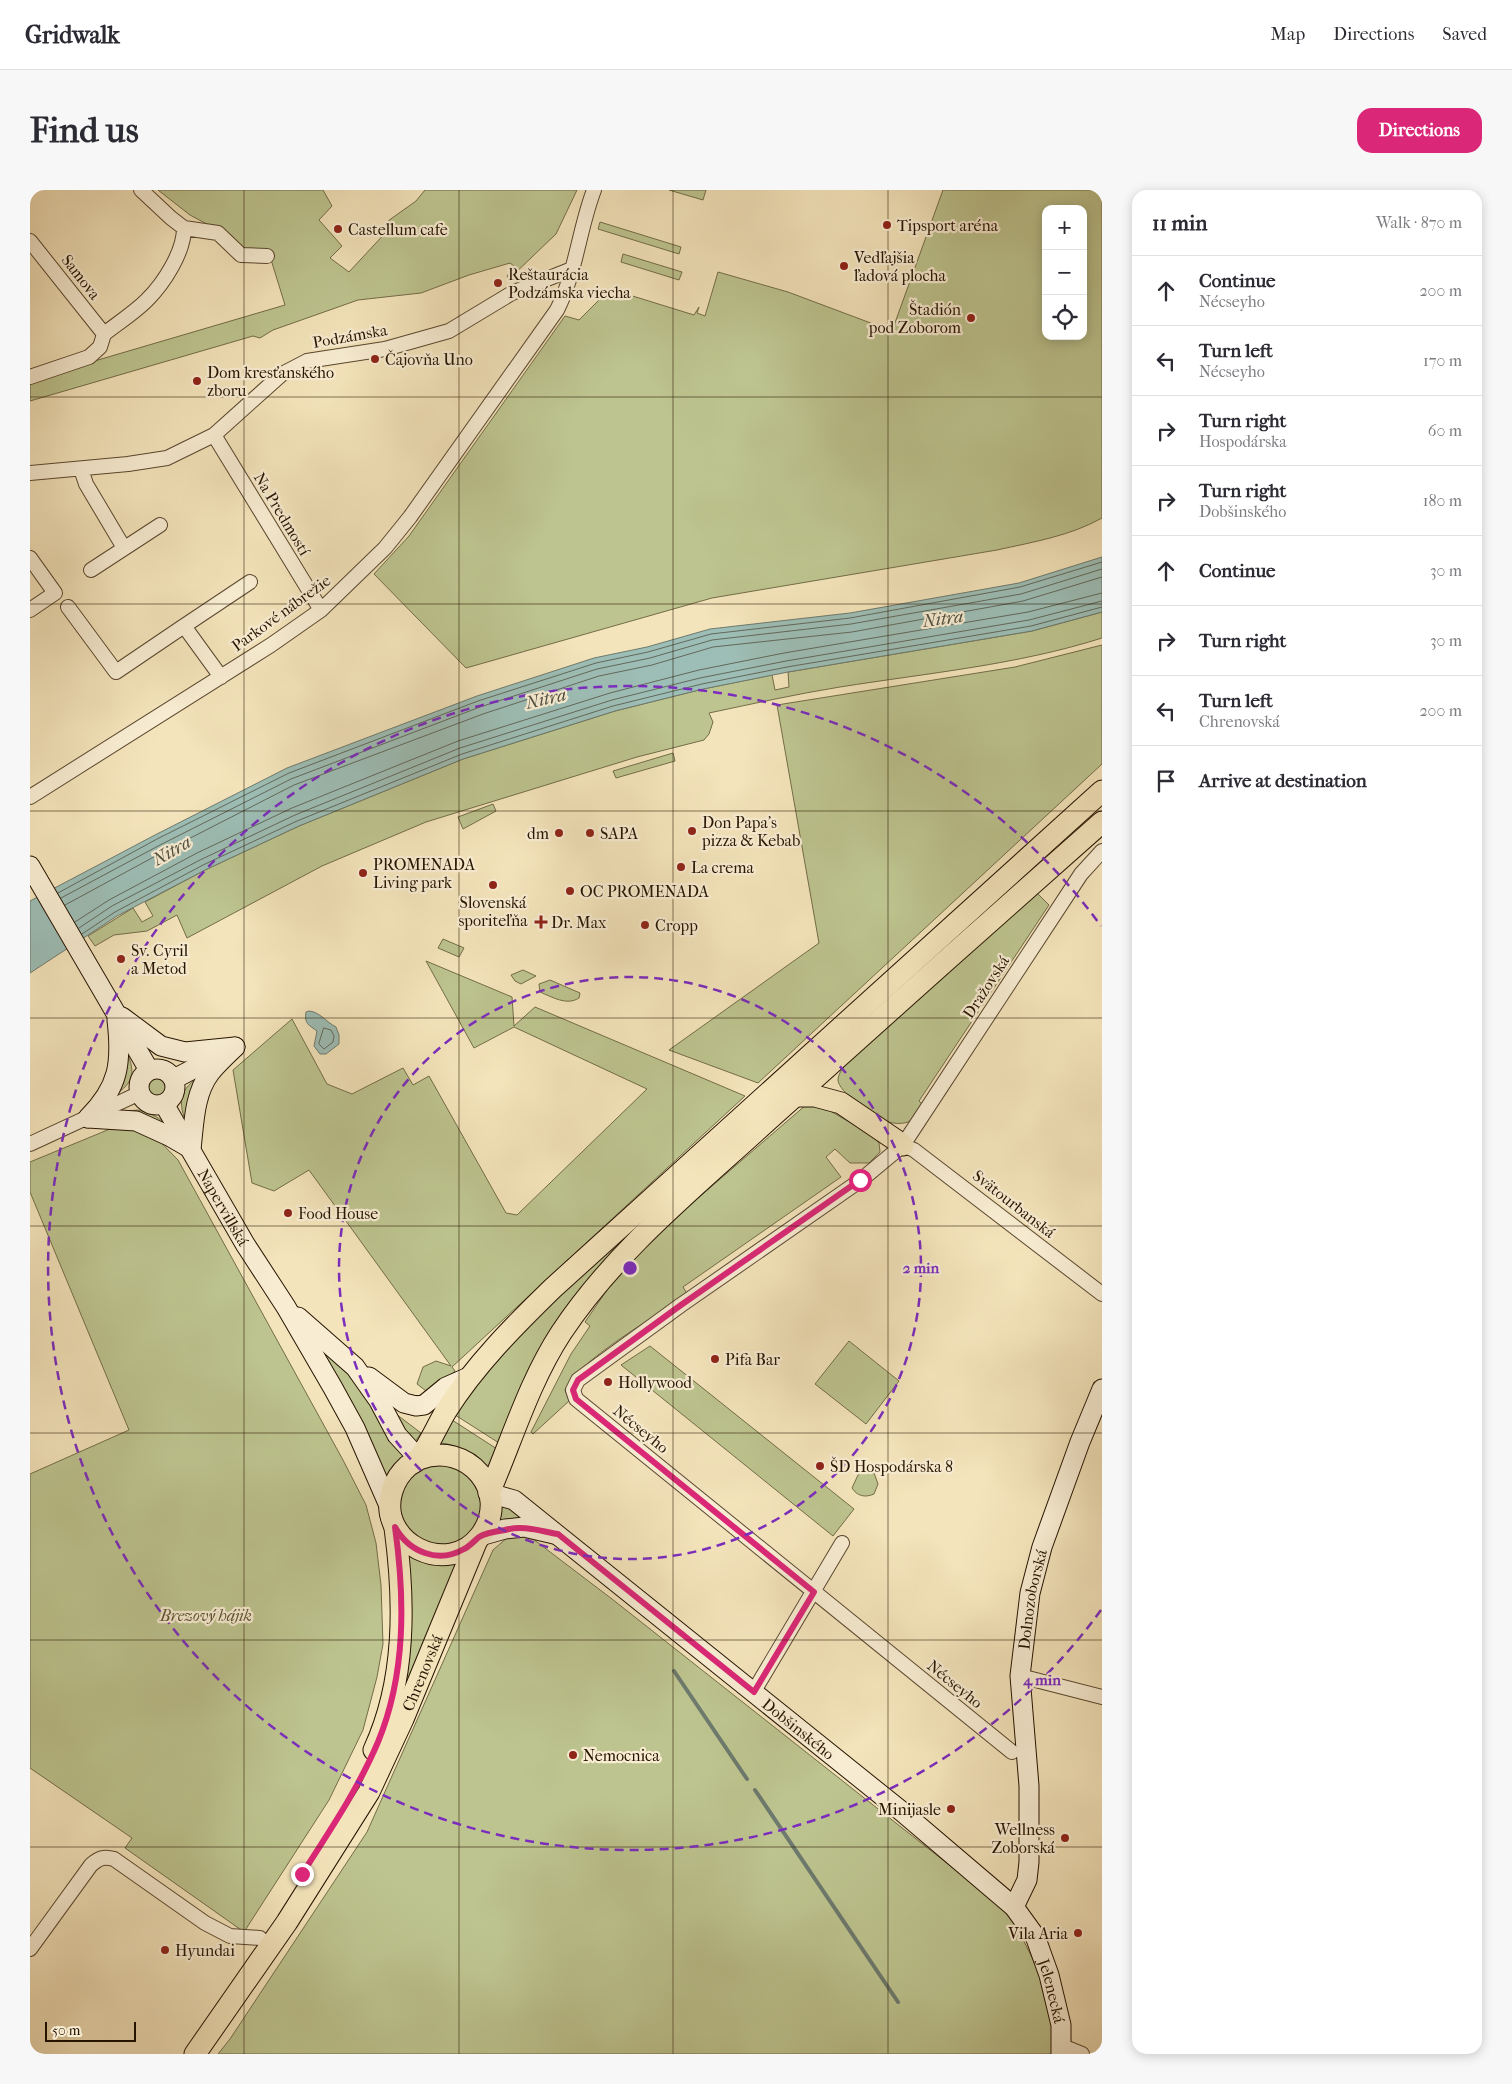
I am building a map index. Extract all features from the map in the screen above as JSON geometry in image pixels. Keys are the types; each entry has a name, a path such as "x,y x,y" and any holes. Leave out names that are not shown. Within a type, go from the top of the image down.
{"main road":[{"path":"1102,792 553,1288 509,1332 471,1376 446,1411 419,1459 404,1470 397,1479 391,1496 392,1518 402,1538 422,1552 434,1555 455,1553 467,1548 478,1538 489,1516 489,1493 528,1397 548,1354 598,1282 647,1231 777,1112 1102,822"},
{"path":"838,1058 835,1082 836,1091 842,1103"},
{"path":"796,1096 815,1096 842,1103 903,1145"},
{"path":"419,1459 442,1455 460,1459 478,1472 489,1493"},
{"name":"Chrenovská","path":"179,2054 238,1972 345,1806 378,1742 389,1710 397,1669 402,1608 400,1566 392,1518"},
{"name":"Chrenovská","path":"196,2054 287,1922 369,1792 403,1719 478,1538"}],"street":[{"path":"141,190 184,228 218,233 241,255 267,256"},
{"path":"572,269 581,229 594,190"},
{"path":"30,377 89,357 100,347 104,334 146,300 160,284 176,257 184,236 184,228"},
{"name":"Samova","path":"30,241 104,334"},
{"name":"Parkové nábrežie","path":"30,797 272,645 321,610 364,570 410,517 532,347 562,301 572,269"},
{"name":"Podzámska","path":"30,473 81,469 167,458 214,436 282,374 307,362 385,349 449,332 512,293 572,269"},
{"name":"Na Predmostí","path":"214,436 321,610"},
{"path":"81,469 86,484 124,548"},
{"path":"91,570 160,525"},
{"path":"30,558 55,593 30,610"},
{"path":"68,607 116,672 250,582"},
{"path":"184,626 221,677"},
{"name":"Dražovská","path":"903,1145 1081,874 1102,851"},
{"path":"30,866 116,1011 148,1070"},
{"path":"116,1011 161,1046 185,1052 234,1047"},
{"path":"88,1118 104,1102 119,1067 116,1011"},
{"path":"174,1079 234,1047"},
{"path":"88,1118 136,1121 169,1136 191,1149 196,1103 201,1090 209,1074 234,1047"},
{"path":"155,1068 166,1071 174,1079 174,1094 164,1104 149,1103 140,1093 140,1080 148,1070 155,1068"},
{"path":"30,1144 140,1093"},
{"name":"Napervillská","path":"164,1104 245,1244 286,1307 355,1428 392,1518"},
{"name":"Svätourbanská","path":"903,1145 914,1150 1102,1294"},
{"name":"Nécseyho","path":"903,1145 860,1180 681,1305 578,1380 573,1390 576,1399 1012,1752"},
{"name":"Napervillská","path":"286,1307 355,1367 379,1401 397,1435 419,1459"},
{"path":"355,1367 404,1403 416,1406 424,1405 446,1387 471,1376"},
{"name":"Dolnozoborská","path":"1014,1906 1027,1880 1030,1862 1029,1786 1020,1676 1030,1593 1042,1547 1080,1442 1102,1389"},
{"name":"Dobšinského","path":"489,1493 514,1500 558,1534 967,1865 1014,1906"},
{"name":"Dobšinského","path":"478,1538 505,1529 524,1527 558,1534"},
{"path":"754,1692 842,1543"},
{"path":"1020,1676 1102,1697"},
{"path":"30,1949 91,1865 98,1859 106,1857 114,1859 205,1923 230,1936 260,1938"},
{"name":"Jelenecká","path":"1014,1906 1035,1936 1044,1962 1061,2025 1061,2050"},
{"path":"1061,2050 1082,2054"}],"green space":[{"path":"158,190 323,190 332,206 319,220 342,246 330,258 349,272 388,230 388,221 416,201 425,190 577,190 556,234 509,279 507,276 514,266 510,263 469,275 421,293 358,300 273,330 260,338 253,336 30,401 30,380 285,305 269,253 242,251 218,230 190,215"},
{"path":"669,190 706,190 703,200"},
{"path":"943,190 1102,190 1102,518 1064,534 997,550 712,598 466,668 374,574 409,536 565,316 579,320 610,289 694,315 699,307 697,313 705,316 718,272 788,292 892,331"},
{"path":"600,222 681,247 679,254 598,229"},
{"path":"623,254 682,272 679,280 621,262"},
{"path":"1102,612 1102,638 1070,647 1005,662 824,690 709,713 713,722 709,734 704,740 637,757 426,822 322,866 187,938 177,915 147,931 114,935 95,946 88,936 133,908 142,922 153,916 145,902 205,870 299,826 463,759 615,711 703,689 772,675 775,690 789,687 788,672 1032,631"},
{"path":"1102,645 1102,764 758,1083 669,1050 819,943 777,705 1015,667"},
{"path":"673,753 675,761 616,778 613,771"},
{"path":"493,804 496,811 463,829 458,817"},
{"path":"1036,892 1049,905 919,1101 923,1105 915,1117 905,1123 887,1122 870,1113 849,1096 839,1085 838,1077 852,1057"},
{"path":"443,939 464,948 459,957 438,948"},
{"path":"426,961 512,997 514,1026 535,1007 745,1096 452,1367 455,1371 430,1394 417,1384 423,1367 436,1361 451,1366 309,1170 274,1191 252,1183 233,1070 292,1019 327,1084 352,1094 403,1068 413,1085 429,1076 506,1213 517,1215 647,1089 514,1027 474,1048"},
{"path":"523,970 536,976 521,984 515,981 511,975"},
{"path":"550,980 580,993 579,998 565,1001 540,992 539,984"},
{"path":"126,1050 131,1066 131,1078 124,1088 110,1098"},
{"path":"205,1073 190,1133 183,1114 182,1098 188,1086"},
{"path":"157,1077 164,1080 167,1087 164,1094 157,1097 150,1094 147,1087 150,1080"},
{"path":"807,1104 820,1105 870,1134 879,1143 880,1152 869,1163 850,1163 835,1149 826,1157 841,1177 683,1287 688,1295 620,1339 585,1366 573,1378 565,1390 569,1401 533,1434 531,1432 571,1354 590,1326 585,1322 622,1268 683,1211"},
{"name":"Brezový hájik","path":"138,1110 156,1117 170,1131 138,1119 178,1160 343,1460 366,1505 376,1543 381,1585 383,1644 377,1677 363,1730 329,1800 244,1932 125,1848 132,1838 30,1768 30,1474 129,1430 30,1192 30,1162 134,1119 126,1111"},
{"path":"619,1239 622,1243 499,1443 452,1413 527,1322"},
{"path":"849,1341 899,1381 866,1424 815,1384"},
{"path":"650,1346 854,1509 833,1536 621,1365"},
{"path":"323,1352 370,1393 408,1452 388,1482"},
{"path":"392,1411 421,1433 415,1442 403,1434"},
{"path":"449,1418 497,1449 488,1469 464,1450 443,1443 434,1443"},
{"path":"436,1464 462,1469 480,1489 482,1515 467,1541 439,1550 403,1527 398,1498 412,1475 423,1467"},
{"path":"866,1469 874,1473 878,1484 874,1494 864,1496 856,1493 852,1488 858,1475"},
{"path":"500,1500 524,1518 497,1526"},
{"path":"521,1535 533,1539 612,1599 1010,1913 1044,1982 1054,2030 1052,2054 218,2054 230,2039 367,1832 493,1550 508,1537"},
{"path":"406,1555 461,1559 407,1689 402,1686"}],"water":[{"name":"Nitra","path":"1102,557 1102,612 1032,631 788,672 703,689 615,711 463,759 299,826 205,870 117,916 30,973 30,901 287,768 477,696 594,658 647,647 710,629 850,613 1019,583"},
{"path":"306,1012 316,1013 336,1027 339,1035 339,1044 326,1054 320,1054 314,1046 317,1031 306,1022"}],"waterway":[{"path":"674,1671 747,1779"},
{"path":"755,1790 898,2002"}],"place":[{"name":"Tipsport aréna","path":"887,225"},
{"name":"Castellum cafe","path":"338,229"},
{"name":"Vedľajšia ľadová plocha","path":"844,266"},
{"name":"Reštaurácia Podzámska viecha","path":"498,283"},
{"name":"Štadión pod Zoborom","path":"971,318"},
{"name":"Čajovňa Uno","path":"375,359"},
{"name":"Dom kresťanského zboru","path":"197,381"},
{"name":"Don Papa's pizza & Kebab","path":"692,831"},
{"name":"dm","path":"559,833"},
{"name":"SAPA","path":"590,833"},
{"name":"La crema","path":"681,867"},
{"name":"PROMENADA Living park","path":"363,873"},
{"name":"Slovenská sporiteľňa","path":"493,885"},
{"name":"OC PROMENADA","path":"570,891"},
{"name":"Dr. Max","path":"541,922"},
{"name":"Cropp","path":"645,925"},
{"name":"Sv. Cyril a Metod","path":"121,959"},
{"name":"Food House","path":"288,1213"},
{"name":"Pifa Bar","path":"715,1359"},
{"name":"Hollywood","path":"608,1382"},
{"name":"ŠD Hospodárska 8","path":"820,1466"},
{"name":"Nemocnica","path":"573,1755"},
{"name":"Minijasle","path":"951,1809"},
{"name":"Wellness Zoborská","path":"1065,1838"},
{"name":"Vila Aria","path":"1078,1933"},
{"name":"Hyundai","path":"165,1950"}],"route":[{"path":"302,1874 345,1806 378,1742 389,1710 397,1669 402,1608 402,1585 395,1527 399,1535 415,1549 426,1554 439,1556 463,1550 474,1543 480,1536 493,1534 505,1529 524,1527 558,1534 754,1692 814,1592 576,1399 573,1390 578,1380 681,1305 860,1180"}]}
